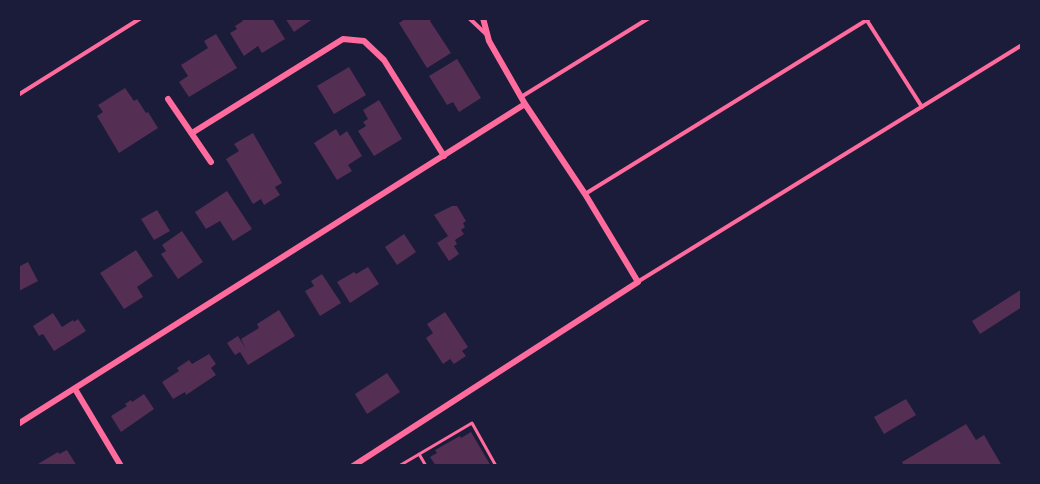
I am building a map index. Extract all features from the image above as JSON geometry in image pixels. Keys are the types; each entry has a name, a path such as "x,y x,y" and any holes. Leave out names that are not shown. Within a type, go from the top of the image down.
{"street":[{"path":"353,466 638,282 585,194 525,104 486,34 483,18"},
{"path":"192,133 343,39 364,41 384,60 444,156"},
{"path":"168,99 211,162"},
{"path":"18,424 525,104"},
{"path":"75,389 121,466"}],"lane":[{"path":"18,95 141,18"},
{"path":"469,18 486,34"},
{"path":"521,97 649,18"},
{"path":"585,194 868,19 922,107"},
{"path":"638,282 1022,45"}],"path":[{"path":"399,466 472,423 496,466"},
{"path":"419,454 426,466"}],"building":[{"path":"241,18 272,18 285,39 262,53 258,46 244,56 230,33 237,29 235,26 243,21"},
{"path":"285,18 314,18 294,32"},
{"path":"407,18 432,18 430,21 451,53 427,68 399,23"},
{"path":"216,34 237,68 189,97 179,82 188,76 181,65 208,48 204,41"},
{"path":"457,59 481,98 459,112 453,102 447,105 429,76"},
{"path":"349,67 366,95 334,114 317,86"},
{"path":"125,88 134,101 137,99 146,113 148,112 158,128 119,153 97,116 103,112 98,105"},
{"path":"379,100 402,139 374,156 358,131 366,126 363,122 368,119 363,110"},
{"path":"336,129 340,136 347,131 362,156 348,165 352,171 337,180 314,143"},
{"path":"253,133 282,183 275,187 280,195 264,205 261,199 253,204 226,159 239,151 234,144"},
{"path":"227,191 252,229 233,241 220,221 206,229 195,212"},
{"path":"452,206 457,206 466,221 463,223 465,227 461,230 464,234 455,240 457,244 454,246 459,254 449,261 437,243 448,236 434,215"},
{"path":"157,210 170,231 154,240 141,219"},
{"path":"182,231 203,262 178,279 161,254 166,251 162,245"},
{"path":"404,234 416,252 397,265 385,247"},
{"path":"136,250 153,276 137,287 143,297 124,309 100,273"},
{"path":"28,262 38,281 19,291 18,267"},
{"path":"368,267 379,284 350,303 337,282"},
{"path":"322,274 341,303 320,316 305,291 314,286 311,281"},
{"path":"1022,289 1022,307 980,334 972,321"},
{"path":"279,310 295,336 248,365 240,352 235,355 227,343 238,336 246,349 241,339 259,328 257,324"},
{"path":"445,312 468,347 462,351 466,356 454,364 450,359 443,364 426,338 433,333 427,324"},
{"path":"53,313 62,327 78,319 86,331 54,351 43,334 39,336 33,326"},
{"path":"209,354 216,364 211,368 216,375 186,395 185,392 173,399 162,382 179,371 177,368 189,360 192,364"},
{"path":"387,373 400,392 367,414 355,394"},
{"path":"144,394 154,409 121,432 111,416 127,406 125,404 131,400 132,402"},
{"path":"906,399 916,415 884,434 874,417"},
{"path":"966,424 976,440 984,435 1002,466 904,466 902,462"},
{"path":"471,432 491,466 436,466 430,457 437,453 435,450"},
{"path":"67,450 77,466 39,466 38,464 58,452 59,454"}]}
